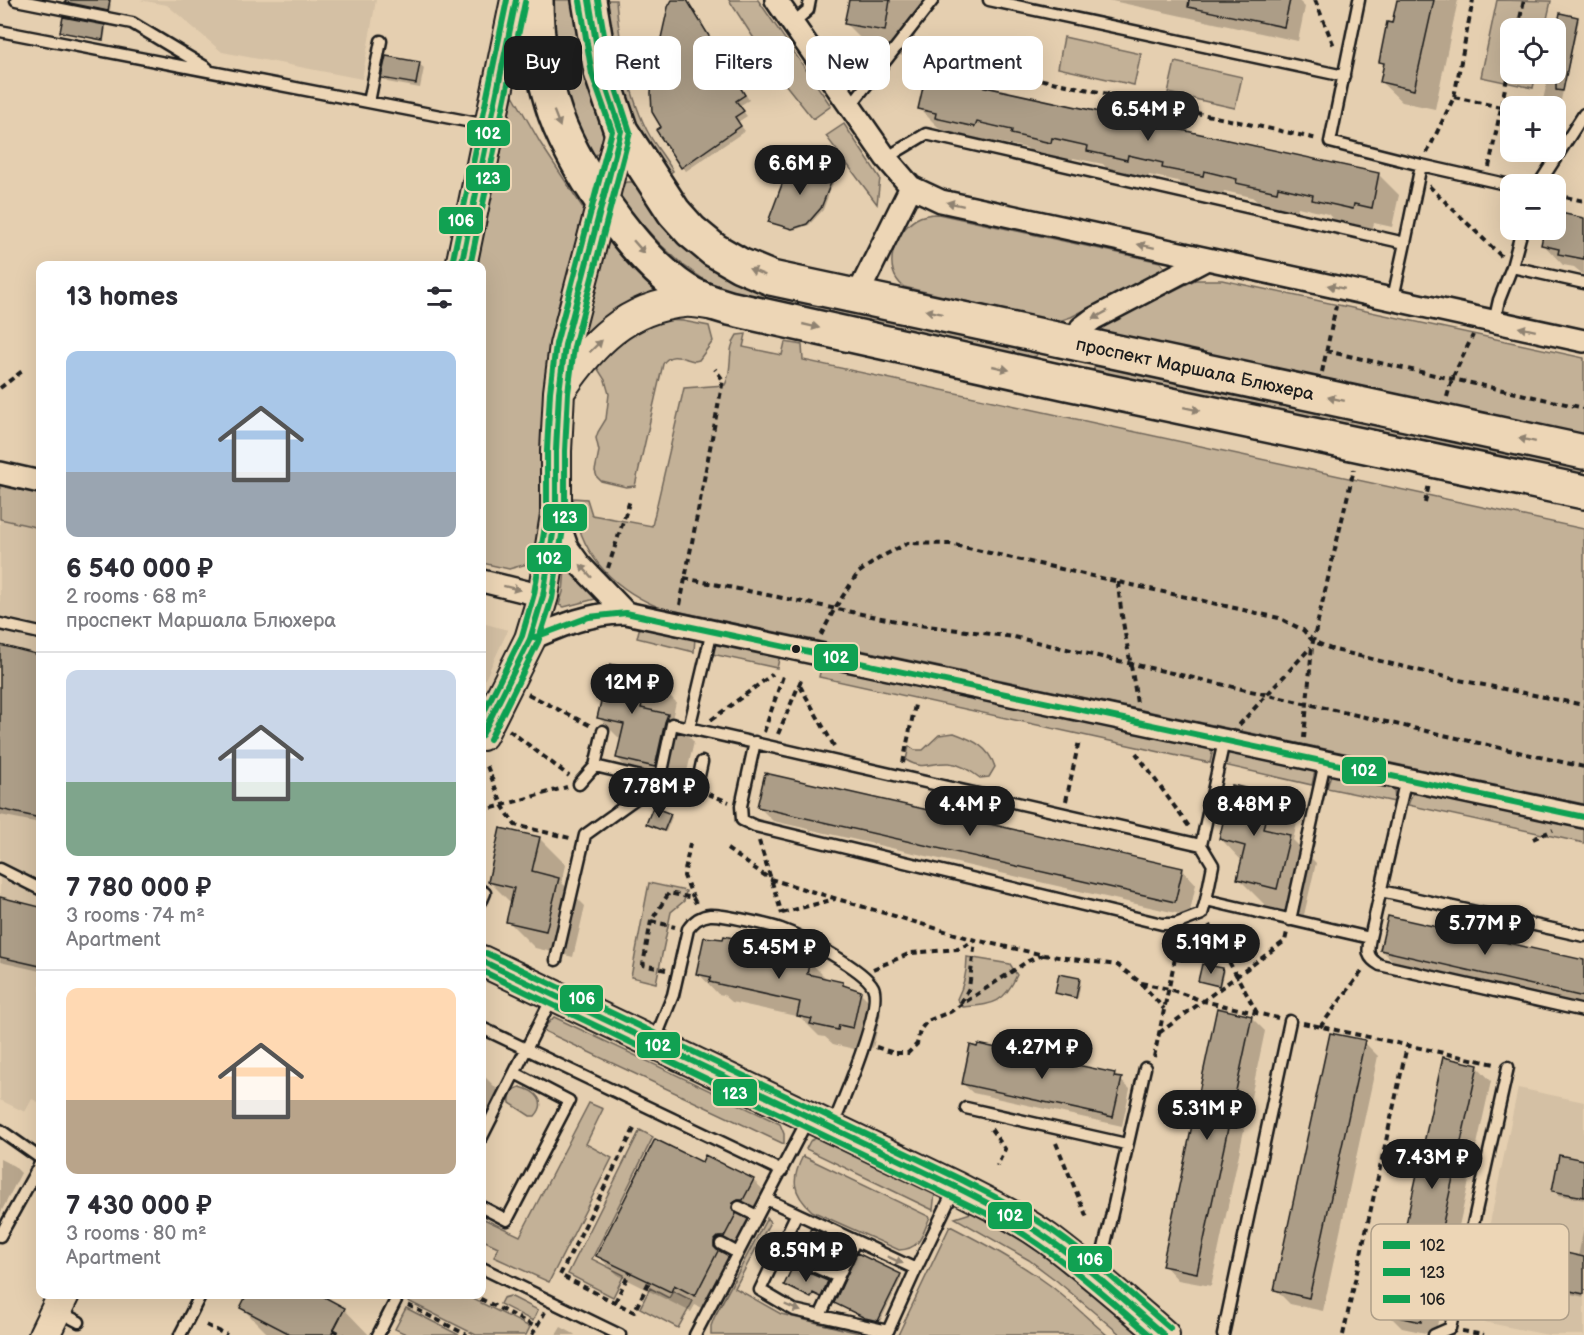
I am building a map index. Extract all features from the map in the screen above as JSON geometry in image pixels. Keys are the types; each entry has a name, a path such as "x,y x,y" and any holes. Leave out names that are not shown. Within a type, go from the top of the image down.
{"main road":[{"path":"536,0 539,41 552,105 563,135 601,202 642,251 667,276 687,291 716,305 1067,383 1584,492"},
{"name":"проспект Маршала Блюхера","path":"589,0 601,72 621,131 674,212 691,231 714,250 740,265 771,278 1584,452"},
{"path":"1067,383 1076,343"}],"street":[{"path":"461,261 516,0"},
{"path":"777,0 886,158 911,187 941,201 1584,341"},
{"path":"494,731 530,639 543,596 556,515 559,392 565,345 621,131"},
{"path":"856,296 911,187"},
{"path":"1076,343 1080,328 1093,319 1207,259"},
{"path":"559,392 580,362 627,319 647,310 686,302 716,305"},
{"path":"0,473 36,481"},
{"path":"556,515 567,547 580,565 626,613"},
{"path":"486,582 543,596"},
{"path":"530,639 566,623 610,612 626,613 1584,817"},
{"path":"486,962 956,1187 1017,1220 1046,1238 1090,1272 1164,1335"}],"lane":[{"path":"16,0 132,23 215,73"},
{"path":"793,23 808,10 810,0"},
{"path":"851,105 933,0"},
{"path":"989,0 1344,76"},
{"path":"1359,0 1330,142 1500,182"},
{"path":"0,31 490,125"},
{"path":"369,102 381,41"},
{"path":"1546,174 1582,120"},
{"path":"886,158 926,134 1404,243"},
{"path":"1393,298 1421,165"},
{"path":"1488,320 1512,267 1519,240"},
{"path":"1512,267 1584,283"},
{"path":"0,624 36,632"},
{"path":"693,729 712,631"},
{"path":"556,960 585,835 660,781 672,724 1201,844"},
{"path":"579,784 595,766 603,731"},
{"path":"758,743 741,807 742,820 755,826 1162,924 1176,924 1202,914 1206,900 1213,865 1201,844 1224,741"},
{"path":"595,766 696,790 702,762"},
{"path":"1290,920 1325,762"},
{"path":"1406,778 1367,952 1371,960 1380,965 1584,1011"},
{"path":"0,869 36,887"},
{"path":"1381,891 1584,936"},
{"path":"1206,900 1370,938"},
{"path":"654,1043 668,1011 687,929 693,922 703,917 712,915 779,928 805,939 862,974 873,987 875,1004 846,1094 782,1171 695,1335"},
{"path":"486,1129 554,995"},
{"path":"1223,1335 1290,1021"},
{"path":"486,1030 782,1171"},
{"path":"1473,1224 1508,1067"},
{"path":"1090,1272 1102,1257 1144,1068"},
{"path":"486,1209 507,1220 568,1101 515,1073"},
{"path":"966,1108 1126,1144"},
{"path":"0,1130 36,1155"},
{"path":"0,1236 36,1171"},
{"path":"796,1215 760,1290 794,1310 888,1331 956,1187"},
{"path":"766,1199 796,1215 916,1269"},
{"path":"740,1207 757,1216"},
{"path":"820,1316 855,1241"},
{"path":"721,1244 738,1253"},
{"path":"779,1251 838,1277"},
{"path":"486,1270 620,1335"},
{"path":"180,1335 198,1299"},
{"path":"378,1335 397,1299"},
{"path":"1434,1335 1450,1328 1452,1320"}],"path":[{"path":"1315,0 1344,76"},
{"path":"1421,165 1454,97 1473,0"},
{"path":"1520,18 1524,0"},
{"path":"895,48 1330,142"},
{"path":"1454,97 1500,107"},
{"path":"1487,179 1500,112"},
{"path":"1419,176 1512,267"},
{"path":"1566,197 1584,201"},
{"path":"1317,395 1339,287"},
{"path":"1452,379 1488,320"},
{"path":"1326,351 1584,408"},
{"path":"0,388 25,369"},
{"path":"678,623 684,578 723,380 715,369"},
{"path":"1303,757 1312,643 1360,445"},
{"path":"601,588 630,500"},
{"path":"812,652 835,608 858,573 881,557 908,543 950,544 1280,618 1303,630 1312,643 1331,649 1454,679 1584,705"},
{"path":"684,578 911,624 1014,637 1584,767"},
{"path":"1118,582 1120,607 1132,664 1140,722"},
{"path":"1224,741 1312,643"},
{"path":"693,729 773,674"},
{"path":"758,743 783,676"},
{"path":"772,746 801,680"},
{"path":"800,686 843,763"},
{"path":"525,692 603,731"},
{"path":"900,775 915,705"},
{"path":"494,731 579,784"},
{"path":"1064,813 1079,741"},
{"path":"1136,753 1201,844"},
{"path":"487,766 502,805 516,825 583,841"},
{"path":"486,810 579,784"},
{"path":"696,790 741,807"},
{"path":"755,826 782,913 779,928"},
{"path":"690,843 684,876 703,917"},
{"path":"727,849 770,879 835,899 975,940 1044,955 1116,965 1140,982 1164,1009"},
{"path":"678,972 643,965 651,921 669,893 693,898"},
{"path":"782,913 835,899"},
{"path":"1202,914 1258,1014"},
{"path":"1159,1033 1286,941 1290,920"},
{"path":"651,921 687,929"},
{"path":"1144,1068 1152,1064 1159,1033 1181,932 1176,924"},
{"path":"862,974 911,953 958,949 975,940"},
{"path":"961,1004 969,988 975,940"},
{"path":"864,1042 894,1053 908,1053 917,1044 920,1030 927,1021 950,1012 1028,961 1044,955"},
{"path":"1320,1027 1371,960"},
{"path":"1140,982 1203,1001 1258,1014 1508,1067"},
{"path":"1343,1335 1407,1046"},
{"path":"979,1111 1005,1149 997,1166"},
{"path":"1049,1127 1088,1220"},
{"path":"634,1129 560,1275 634,1312 649,1282"},
{"path":"615,1302 630,1272"},
{"path":"402,1299 467,1335"},
{"path":"481,1299 536,1327"},
{"path":"532,1335 550,1301"},
{"path":"206,1324 227,1335"},
{"path":"1450,1328 1484,1335"},
{"path":"333,1330 343,1335"}],"shaded area":[{"path":"140,0 376,0 362,79 222,52 167,5"},
{"path":"548,0 575,0 594,90 596,90 606,133 600,154 591,155 563,109 560,90 582,90 582,36 553,36"},
{"path":"608,0 616,0 620,36 612,36"},
{"path":"729,0 758,0 783,36 752,36"},
{"path":"1497,0 1551,1 1547,18 1500,18 1500,81 1481,77"},
{"path":"1064,37 1141,54 1134,85 1058,68"},
{"path":"794,52 806,70 806,90 820,90 831,106 813,119 790,90 794,90"},
{"path":"1175,62 1242,77 1235,108 1168,93"},
{"path":"1514,84 1534,84 1533,88"},
{"path":"624,90 632,90 650,136 673,171 666,176 644,140"},
{"path":"513,95 541,144 585,211 539,549 527,564 509,569 486,564 486,261 477,261"},
{"path":"844,124 880,178 877,204 826,136"},
{"path":"635,182 675,233 1033,350 1037,354 1031,357 762,302 731,293 706,281 683,265 661,245 621,201 620,189 623,183"},
{"path":"938,214 1160,262 1164,267 1159,272 1062,320 1039,318 904,287 897,280 893,271 892,261 896,242 908,225 916,219"},
{"path":"609,242 613,242 667,291 589,336 582,333"},
{"path":"1195,280 1222,280 1584,358 1584,438 1103,334 1102,326"},
{"path":"665,320 709,326 713,341 699,360 673,357 663,364 635,486 626,487 601,481 595,471 599,451 596,438 606,419 609,394 605,380 596,366 626,337 644,327"},
{"path":"746,334 743,347 782,355 785,342 802,345 803,360 1584,529 1584,804 658,607 640,599 611,578 589,551 576,517 573,498 587,499 592,515 652,526 684,388 725,385 734,341 737,335"},
{"path":"1095,364 1584,470 1584,479 1093,373"},
{"path":"0,485 36,493 36,527 0,519"},
{"path":"0,519 36,527 36,1101 32,1099 25,1112 0,1100"},
{"path":"566,559 599,598 564,607 559,605 563,592"},
{"path":"486,624 508,630 486,677"},
{"path":"640,626 695,637 694,652 637,638"},
{"path":"718,641 780,655 777,668 712,654"},
{"path":"822,664 1213,749 1210,763 819,677"},
{"path":"954,733 974,742 989,754 995,767 989,777 980,778 966,768 953,764 923,766 906,760 909,746 915,750 923,750 939,735"},
{"path":"1227,752 1315,771 1312,785 1224,765"},
{"path":"1331,774 1394,789 1395,802 1327,788"},
{"path":"1413,792 1584,829 1584,843 1408,805"},
{"path":"649,883 686,891 684,901 671,912 656,983 631,977"},
{"path":"967,957 1010,964 1017,975 1002,998 982,1005 963,1007 957,999 965,979"},
{"path":"554,1017 780,1124 784,1134 784,1144 542,1030"},
{"path":"520,1087 531,1091 538,1098 540,1106 535,1116 530,1116 510,1103 512,1093"},
{"path":"1518,1088 1584,1102 1584,1335 1548,1335 1475,1320 1569,1320 1569,1224 1490,1224"},
{"path":"589,1103 603,1109 586,1144 612,1158 549,1282 494,1257 498,1247 486,1241 486,1220 520,1236"},
{"path":"640,1130 653,1137 592,1259 624,1275 613,1297 568,1274"},
{"path":"818,1137 935,1192 933,1210 806,1149 810,1141"},
{"path":"803,1156 930,1217 920,1240 912,1247 899,1250 812,1211 797,1192 795,1179"},
{"path":"977,1211 1040,1247 1147,1335 1121,1335 1029,1260 955,1218"},
{"path":"767,1218 770,1222 735,1288 781,1314 867,1335 711,1335 714,1318"},
{"path":"950,1226 1039,1277 1107,1335 898,1335"},
{"path":"650,1288 669,1298 673,1291 693,1301 678,1328 640,1308"},
{"path":"510,1296 538,1310 533,1321 500,1304 503,1298"},
{"path":"409,1299 473,1299 530,1327 526,1335 476,1335 408,1301"},
{"path":"406,1308 459,1335 408,1335 395,1329"}],"building":[{"path":"66,0 110,0 108,11 65,2"},
{"path":"672,0 687,0 709,36 693,36 693,90 742,90 745,95 736,101 744,111 735,117 741,126 681,168 656,130 661,127 652,112 651,90 681,90 681,36 661,36 668,7"},
{"path":"849,0 890,0 885,31 844,24"},
{"path":"1189,0 1290,0 1284,27 1188,7"},
{"path":"1397,0 1434,0 1414,90 1380,82 1384,63 1379,62 1387,22 1392,23"},
{"path":"1560,13 1578,17 1566,76 1566,18 1559,18"},
{"path":"63,17 105,25 103,40 60,32"},
{"path":"386,56 420,62 416,84 381,78"},
{"path":"1556,84 1564,84 1563,91 1556,90"},
{"path":"922,90 999,90 1379,173 1372,208 1354,204 1353,209 1312,200 1313,195 1278,187 1277,192 1236,183 1237,179 1204,171 1203,176 1162,168 1163,163 1128,155 1127,160 1087,151 1088,146 1052,138 1051,143 1011,134 1012,130 977,122 975,127 935,118 936,113 918,109"},
{"path":"791,160 834,175 821,208 807,224 792,229 768,222"},
{"path":"1566,214 1584,218 1584,259 1558,254 1559,249 1541,245 1542,240 1566,240"},
{"path":"0,645 36,654 36,817 0,809"},
{"path":"610,664 649,673 641,708 668,714 655,767 616,758 624,724 597,718"},
{"path":"765,773 1183,868 1175,902 757,807"},
{"path":"1232,785 1271,794 1263,829 1290,835 1277,889 1237,879 1245,846 1219,839"},
{"path":"653,807 671,814 664,831 646,824"},
{"path":"500,828 540,837 532,871 559,878 546,931 506,922 514,888 488,882"},
{"path":"0,897 36,906 36,965 0,957"},
{"path":"1388,916 1584,960 1584,997 1380,950"},
{"path":"724,936 742,940 742,943 792,950 791,953 810,960 807,974 843,982 843,985 861,991 853,1028 839,1025 838,1030 810,1024 812,1019 797,1016 800,1002 709,982 711,977 696,974 704,937 723,939"},
{"path":"1202,964 1223,968 1219,986 1198,981"},
{"path":"1059,974 1080,978 1076,998 1055,993"},
{"path":"1217,1008 1252,1016 1197,1273 1162,1266"},
{"path":"1330,1033 1365,1040 1309,1298 1274,1290"},
{"path":"978,1044 1115,1073 1114,1077 1122,1078 1113,1117 962,1084 970,1045 977,1047"},
{"path":"1443,1057 1478,1065 1443,1224 1406,1224"},
{"path":"655,1139 702,1162 705,1155 754,1179 743,1200 733,1203 732,1208 736,1214 724,1237 718,1237 714,1241 714,1247 718,1251 695,1296 674,1285 671,1292 596,1256"},
{"path":"1559,1155 1584,1160 1584,1197 1552,1191"},
{"path":"811,1228 837,1240 836,1243 844,1247 834,1267 800,1252"},
{"path":"857,1253 901,1274 878,1321 865,1318 834,1303"},
{"path":"1569,1254 1584,1257 1584,1294 1569,1291"},
{"path":"793,1266 828,1281 821,1297 813,1293 811,1298 784,1285"},
{"path":"244,1299 328,1299 345,1308 331,1335 292,1335 240,1308"}],"transit line":[{"name":"106","path":"453,261 507,0"},
{"name":"102","path":"462,261 516,0"},
{"name":"102","path":"486,727 530,639 543,596 556,515 559,392 565,345 621,131 601,72 589,0"},
{"name":"123","path":"490,739 538,642 552,599 565,516 568,393 574,347 630,132 610,70 598,0"},
{"name":"106","path":"486,708 522,636 534,594 547,514 550,392 556,344 612,131 592,74 580,1"},
{"name":"123","path":"471,261 525,2"},
{"name":"102","path":"530,639 589,617 626,613 1584,817"},
{"name":"106","path":"486,953 1011,1205 1075,1247 1170,1328"},
{"name":"102","path":"486,963 1008,1214 1071,1256 1164,1335"},
{"name":"123","path":"486,973 998,1219 1058,1258 1150,1335"}]}
